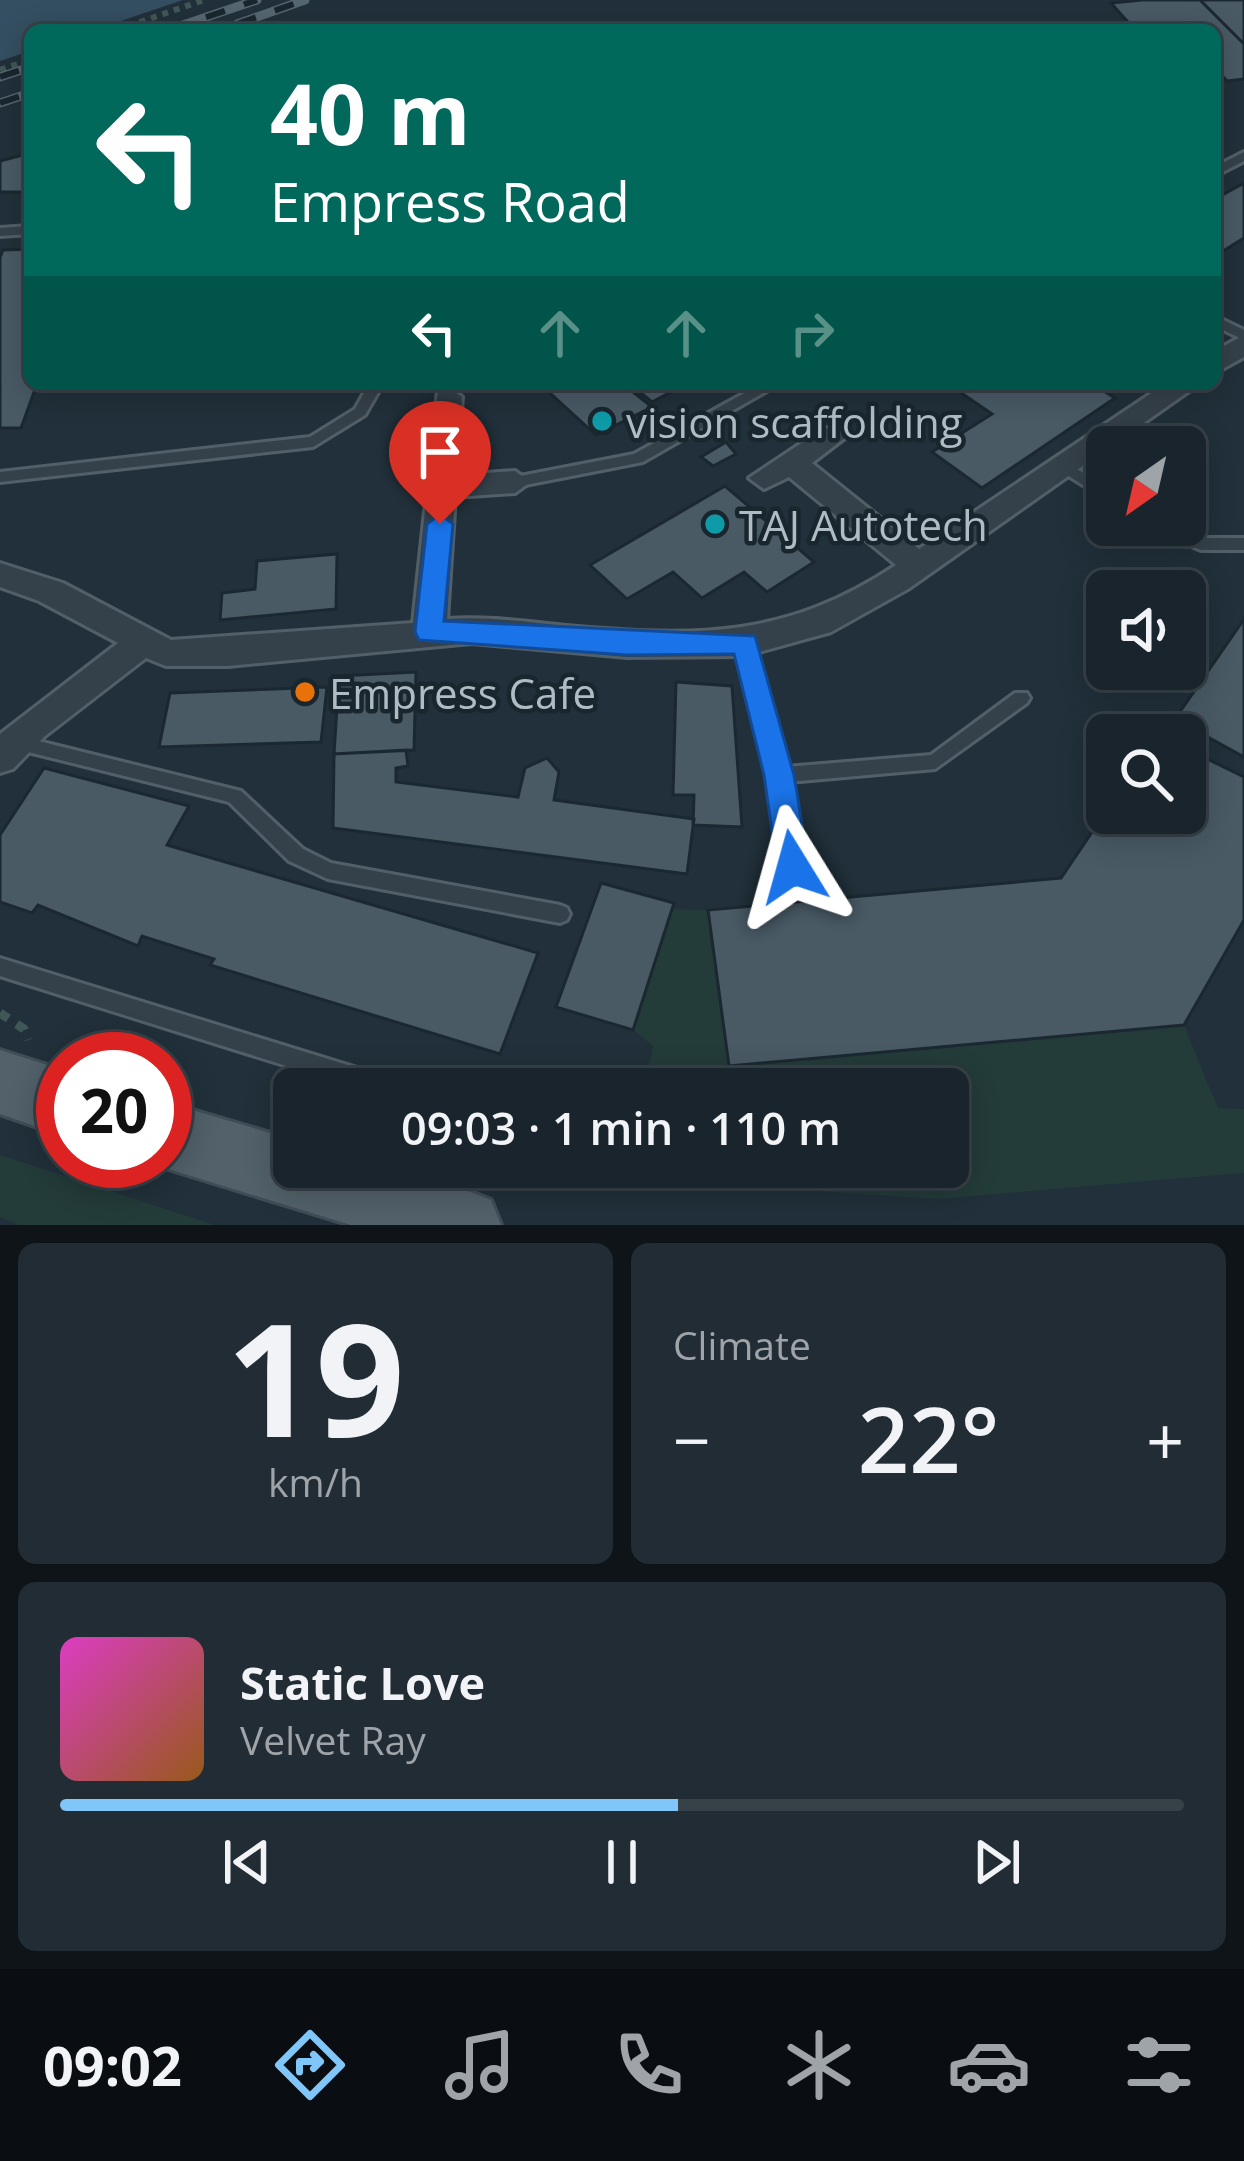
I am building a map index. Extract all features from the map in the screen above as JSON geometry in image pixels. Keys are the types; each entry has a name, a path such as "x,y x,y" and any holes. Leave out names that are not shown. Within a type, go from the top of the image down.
{"main road":[{"path":"0,1082 36,1093"},
{"path":"192,1143 466,1225"}],"street":[{"path":"0,575 51,592 140,643 194,655 472,630 627,644 745,643 819,623 918,566 1176,390"},
{"path":"429,632 448,391"},
{"path":"831,437 778,471 918,566"},
{"path":"444,487 515,482"},
{"path":"7,750 44,712 116,668 140,643"}],"lane":[{"path":"0,477 313,442 360,412 373,390"},
{"path":"515,482 638,458 761,390"},
{"path":"1064,466 1086,481"},
{"path":"1206,544 1244,544"},
{"path":"745,643 779,775 793,867"},
{"path":"779,775 935,762 1021,698"},
{"path":"7,750 235,796 296,855 328,871 560,914"},
{"path":"0,968 325,1068"}],"path":[{"path":"134,24 204,0"}],"green space":[{"path":"672,909 708,910 729,1066 1184,1025 1218,1108 1244,1109 1244,1173 938,1199 772,1188 969,1188 969,1068 648,1068 653,1046 633,1030"},
{"path":"0,1155 36,1167 36,1188 101,1188 215,1225 18,1225 0,1217"}],"water":[{"path":"0,0 183,0 112,24 24,24 24,53 0,61"}],"building":[{"path":"1200,0 1244,44 1244,79 1227,81 1221,74 1221,24 1130,24 1111,3"},
{"path":"1200,0 1244,0 1244,44"},
{"path":"24,155 24,192 0,192 0,161"},
{"path":"1244,183 1244,238 1221,252 1221,196"},
{"path":"24,249 24,390 35,390 21,428 0,428 3,250"},
{"name":"vision scaffolding","path":"547,390 631,390 652,407 596,435"},
{"path":"637,390 675,390 652,402"},
{"path":"957,390 1102,390 1115,398 982,488 932,452 992,414"},
{"path":"726,442 736,454 713,466 701,457"},
{"name":"TAJ Autotech","path":"725,486 814,562 767,592 744,572 702,598 673,572 627,599 590,565"},
{"path":"337,554 336,609 220,620 222,593 255,589 257,561"},
{"path":"1244,619 1244,757 1206,736 1206,714 1178,714 1195,690 1206,690 1206,674"},
{"path":"416,672 414,750 334,754 339,676"},
{"path":"676,682 732,686 742,827 693,825 694,795 673,795"},
{"path":"327,687 321,742 159,747 170,693"},
{"path":"406,750 408,766 396,768 396,782 518,797 525,768 547,758 559,772 554,800 694,819 687,874 333,828 334,754"},
{"path":"1206,758 1244,777 1244,920 1184,1025 729,1066 708,910 1061,878 1091,834 1206,834"},
{"path":"44,768 189,806 167,845 538,953 500,1054 210,965 214,959 142,936 138,946 38,905 32,913 0,902 0,835"},
{"path":"601,883 674,903 633,1030 556,1007"}],"railway":[{"path":"186,24 257,0"},
{"path":"237,24 305,0"},
{"path":"0,77 24,69"},
{"path":"0,103 24,95"}],"place":[{"name":"vision scaffolding","path":"602,421"},
{"name":"TAJ Autotech","path":"715,524"},
{"name":"Empress Cafe","path":"305,692"}],"route":[{"path":"440,524 429,632 472,630 627,644 745,643 779,775 793,867"}]}
